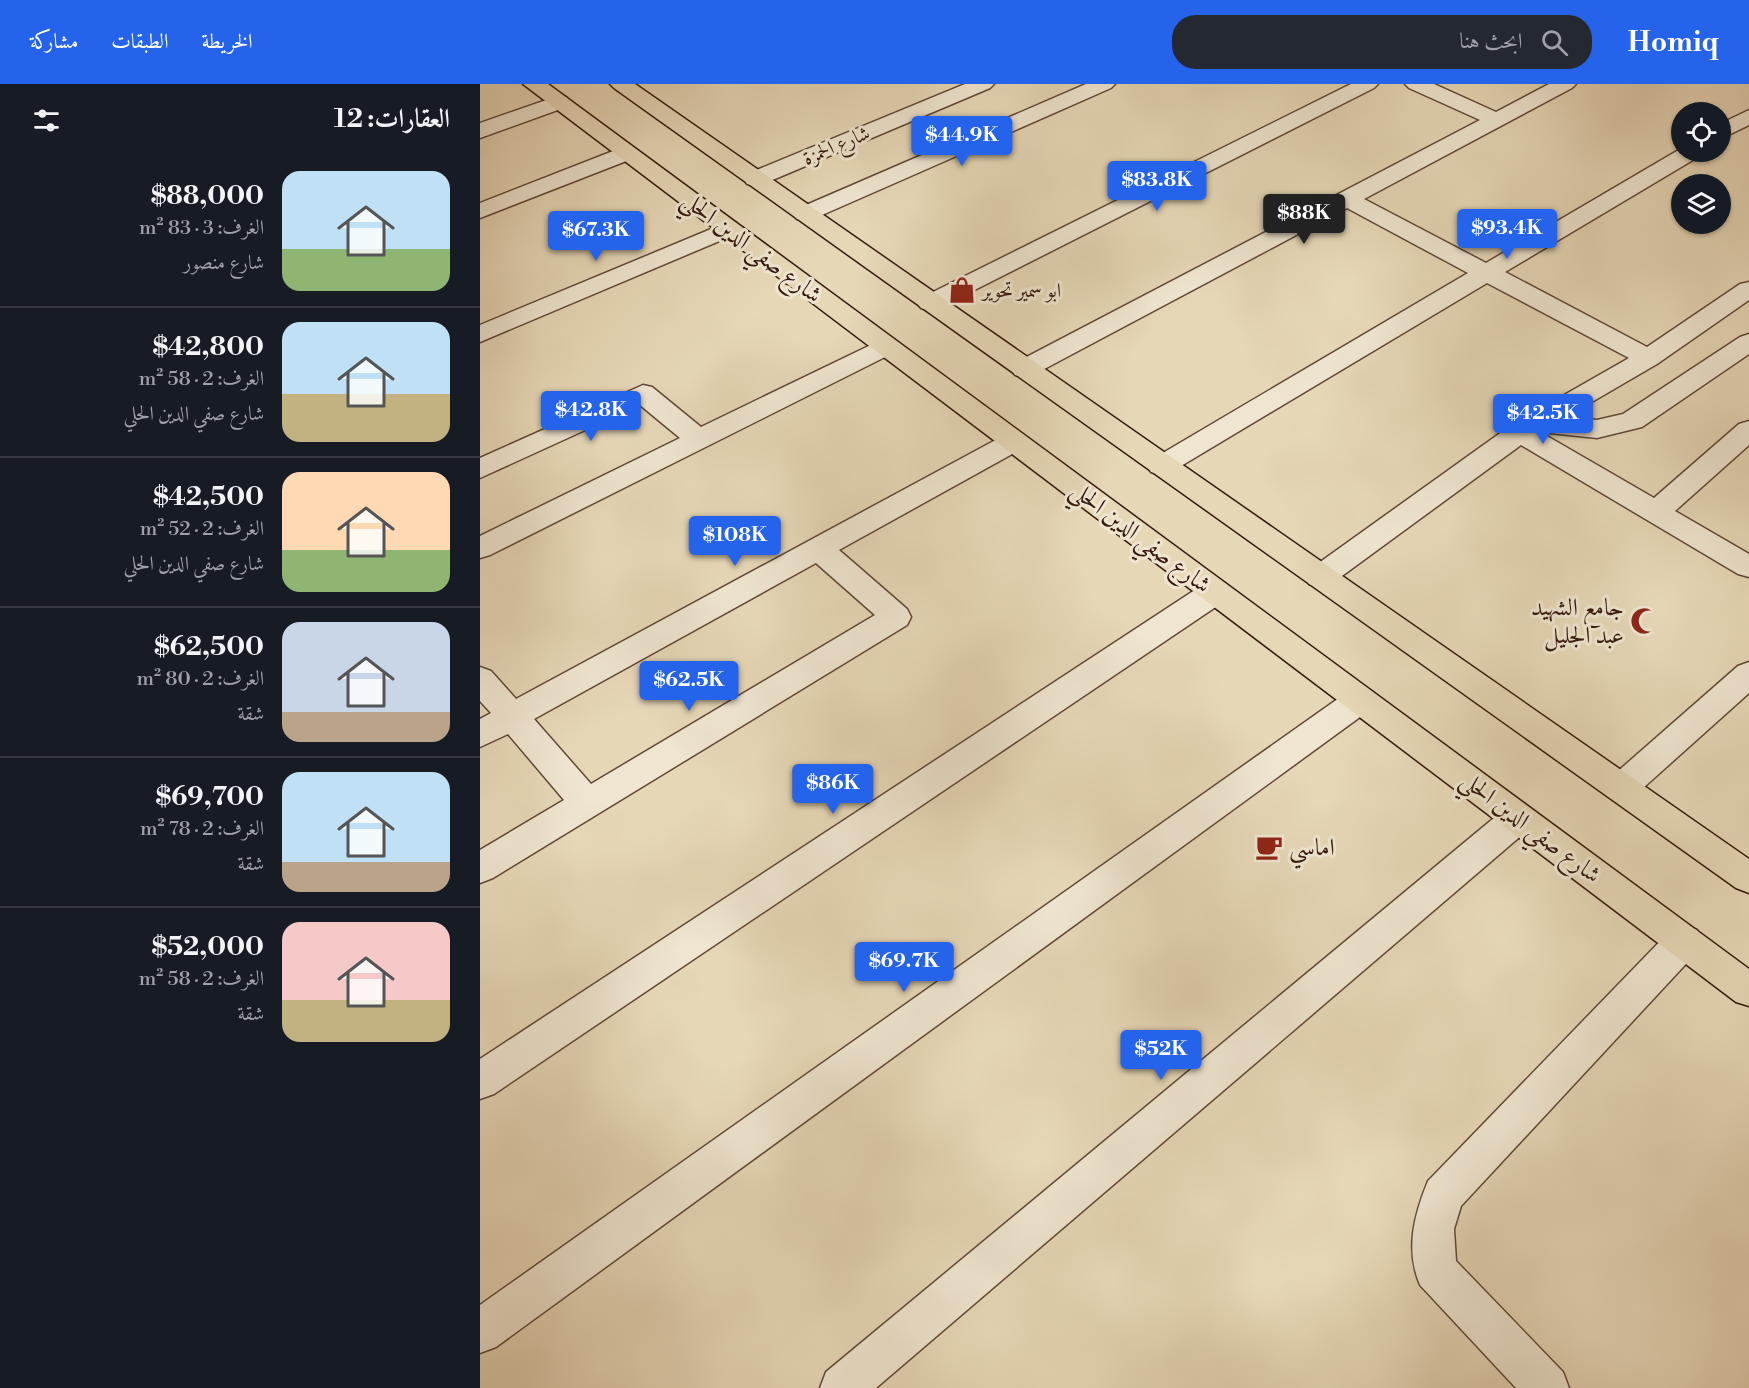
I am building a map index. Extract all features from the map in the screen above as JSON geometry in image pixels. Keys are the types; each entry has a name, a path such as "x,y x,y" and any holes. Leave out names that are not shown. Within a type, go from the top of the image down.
{"main road":[{"name":"شارع صفي الدين الحلي","path":"534,84 1749,990"},
{"path":"621,84 1749,878"}],"street":[{"path":"928,84 951,97"},
{"name":"شارع الحمزة","path":"755,179 983,84"},
{"path":"805,214 1104,84"},
{"path":"930,303 1367,84"},
{"path":"1416,84 1497,120"},
{"path":"1024,369 1566,84"},
{"path":"480,130 558,102"},
{"path":"1731,127 1749,117"},
{"path":"480,211 626,153"},
{"path":"1161,466 1673,162"},
{"path":"1347,199 1648,358"},
{"path":"480,334 728,229"},
{"path":"1320,577 1529,427 1648,358 1749,289"},
{"path":"1529,427 1597,429 1632,422 1749,342"},
{"path":"480,548 886,347"},
{"path":"480,469 643,393 699,440"},
{"path":"1529,427 1656,512 1749,567"},
{"path":"1656,512 1749,430"},
{"path":"480,734 1013,442"},
{"path":"480,867 896,617 818,549"},
{"path":"480,1081 1215,592"},
{"path":"1621,788 1749,674"},
{"path":"480,679 510,717 587,803"},
{"path":"480,1331 1360,700"},
{"path":"842,1388 1518,818"},
{"path":"1547,1388 1435,1270 1432,1229 1443,1195 1684,941"}],"place":[{"name":"ابو سمير تحوير","path":"962,290"},
{"name":"جامع الشهيد عبد الجليل","path":"1644,621"},
{"name":"اماسي","path":"1269,847"}]}
